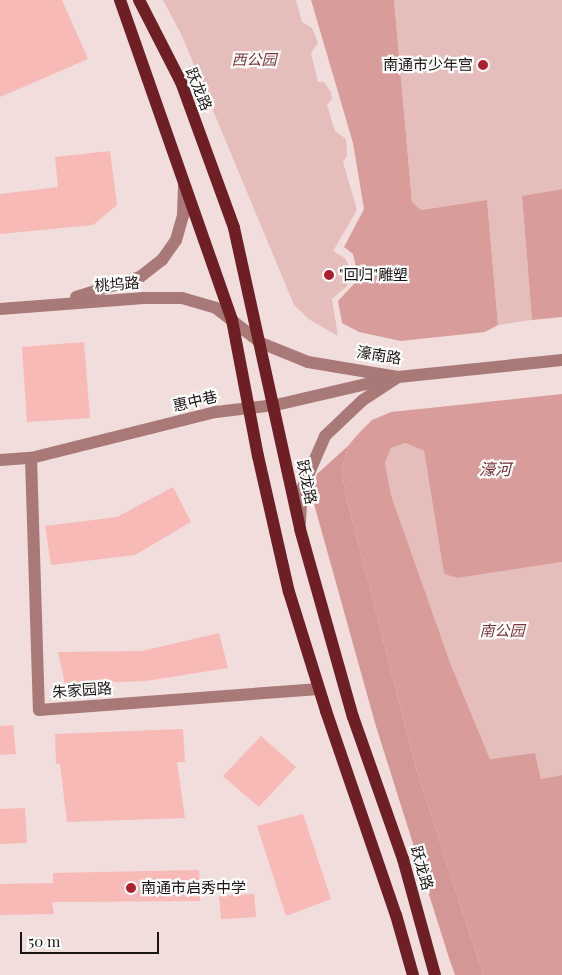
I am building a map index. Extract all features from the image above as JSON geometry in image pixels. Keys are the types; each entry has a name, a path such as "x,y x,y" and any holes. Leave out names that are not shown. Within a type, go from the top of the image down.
{"main road":[{"path":"120,0 176,154 232,320 247,407 289,592 319,689 396,915 413,975"},
{"name":"跃龙路","path":"138,0 181,82 234,228 276,405 300,529 353,717 403,859 435,975"}],"street":[{"path":"46,305 140,277 162,260 176,240 183,215 185,192 176,154"},
{"name":"桃坞路","path":"0,309 144,298 182,298 216,308 232,320"},
{"name":"濠南路","path":"232,320 261,343 308,362 398,377 562,360"},
{"path":"300,529 302,489 325,436 363,400 398,377"},
{"name":"惠中巷","path":"0,460 30,458 216,412 276,405 398,377"},
{"name":"朱家园路","path":"30,458 39,710 319,689"}],"green space":[{"name":"西公园","path":"163,0 296,0 302,22 312,28 318,43 311,53 318,82 324,82 331,92 332,99 327,105 335,131 346,139 347,156 343,162 357,210 333,251 345,258 352,273 347,286 332,299 338,336 310,320 294,305 182,36"},
{"path":"394,0 562,0 562,189 522,196 532,320 498,325 487,200 421,210 412,202"},
{"name":"南公园","path":"407,443 424,451 444,574 457,578 562,562 562,775 541,779 535,753 490,759 451,665 391,495 385,463 391,448"}],"shaded area":[{"path":"348,446 342,469 345,492 416,768 483,975 455,975 375,723 311,493 317,474"}],"water":[{"path":"311,0 394,0 412,202 421,210 487,200 498,325 485,332 401,341 359,332 342,323 338,301 354,284 357,272 353,254 344,247 364,209 353,143"},
{"path":"562,189 562,317 532,320 522,196"},
{"name":"濠河","path":"562,394 562,562 457,578 444,574 424,451 406,443 391,448 385,463 391,495 451,665 490,759 535,753 541,779 562,775 562,975 483,975 416,768 345,492 342,469 348,446 358,434 372,420 391,412"}],"building":[{"path":"0,0 62,0 88,59 0,97"},
{"path":"110,151 117,205 93,225 0,234 0,194 58,187 55,157"},
{"path":"84,342 90,418 27,422 22,347"},
{"path":"173,487 191,522 135,555 51,565 45,526 117,517"},
{"path":"219,633 228,668 146,681 65,684 58,652 142,651"},
{"path":"13,725 16,754 0,755 0,726"},
{"path":"183,729 185,762 177,762 185,818 67,822 60,764 56,764 55,734"},
{"path":"261,736 296,767 259,807 223,776"},
{"path":"25,808 27,843 0,844 0,809"},
{"path":"303,814 331,899 286,916 257,826"},
{"path":"199,870 200,901 52,902 54,914 0,915 0,884 53,883 53,873"},
{"path":"254,894 256,917 221,919 219,896"}],"place":[{"name":"南通市少年宫","path":"483,65"},
{"name":"\"回归\"雕塑","path":"329,275"},
{"name":"南通市启秀中学","path":"131,888"}]}
